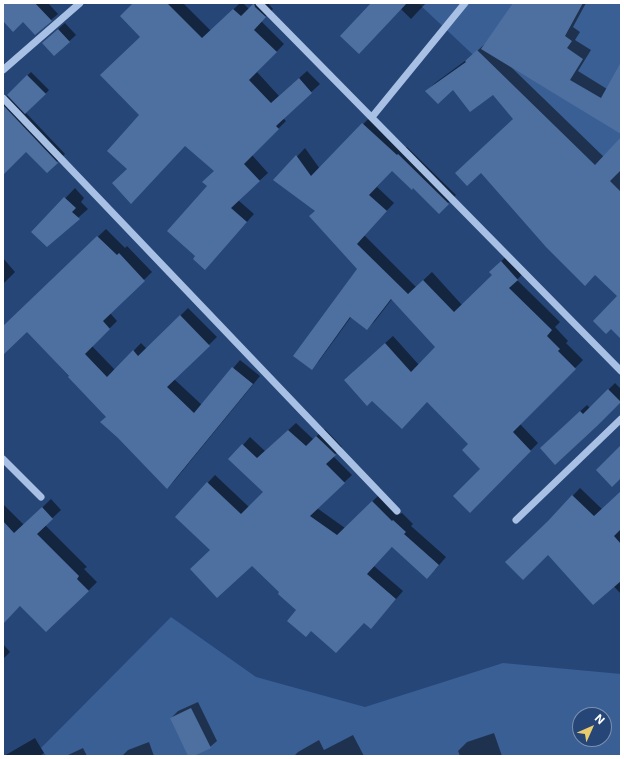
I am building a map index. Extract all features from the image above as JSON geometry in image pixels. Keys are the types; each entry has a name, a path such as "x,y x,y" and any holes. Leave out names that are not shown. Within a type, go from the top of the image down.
{"street":[{"path":"3,70 80,3"},
{"path":"259,3 621,371"},
{"path":"372,117 465,3"},
{"path":"3,98 397,511"},
{"path":"516,520 621,419"},
{"path":"3,459 41,497"}],"shaded area":[{"path":"418,3 621,3 621,194"},
{"path":"171,617 256,677 365,707 503,663 621,674 621,756 46,756 41,748"}],"building":[{"path":"3,3 35,3 52,21 35,35 23,22 13,32 3,21"},
{"path":"133,3 167,3 202,38 233,9 241,16 254,3 255,7 266,17 254,30 277,52 249,80 271,103 299,78 312,93 276,126 279,129 244,164 260,181 231,208 247,222 205,270 193,259 195,256 167,231 207,186 202,182 214,171 185,146 131,204 112,183 127,169 107,151 139,115 100,75 140,37 120,16"},
{"path":"371,3 407,3 359,54 340,36"},
{"path":"513,3 583,3 565,36 572,41 567,48 583,59 570,80 601,98 621,62 621,134 481,49"},
{"path":"58,29 70,42 54,56 42,43"},
{"path":"477,50 595,165 621,137 621,170 610,181 621,192 621,339 611,329 606,334 593,321 617,296 595,275 585,286 546,247 481,173 467,186 455,173 513,119 493,95 470,112 453,90 438,104 425,91 466,62 465,61"},
{"path":"27,75 46,94 25,114 7,95"},
{"path":"3,105 58,163 47,173 26,152 3,175"},
{"path":"362,123 397,155 398,154 449,204 439,214 413,188 412,190 392,171 369,195 387,211 357,244 408,294 423,280 454,312 492,275 489,272 501,261 518,280 509,288 552,330 547,336 560,349 558,351 576,369 513,432 531,451 470,513 453,496 480,469 462,450 468,444 427,402 402,429 372,401 367,406 344,380 385,343 411,372 435,347 391,299 367,330 350,317 312,370 293,356 357,269 309,216 315,211 273,180 296,155 311,176"},
{"path":"64,197 76,208 72,212 80,219 47,247 31,232"},
{"path":"97,236 117,255 119,253 145,281 103,321 110,329 85,354 107,377 133,350 138,356 180,315 210,346 167,387 194,413 232,367 253,384 167,489 118,438 100,422 106,417 27,332 3,355 3,326"},
{"path":"608,389 621,402 555,465 540,448 580,411 583,414"},
{"path":"288,430 306,446 316,436 336,455 326,464 345,483 310,516 337,535 372,501 392,521 393,520 406,532 404,534 439,565 427,579 392,547 367,574 396,599 371,629 364,623 336,653 311,631 306,637 287,621 296,610 278,594 279,592 252,566 217,598 190,569 210,550 175,517 207,482 241,514 263,492 228,459 242,444 257,458"},
{"path":"621,445 621,478 612,487 596,470"},
{"path":"621,491 621,529 614,536 621,544 621,581 593,605 548,555 523,580 505,562 548,521 572,495 594,516"},
{"path":"42,507 53,519 37,534 79,576 77,579 89,591 46,632 20,606 3,624 3,521 14,533"},
{"path":"191,708 211,748 194,756 188,756 170,718"}]}
